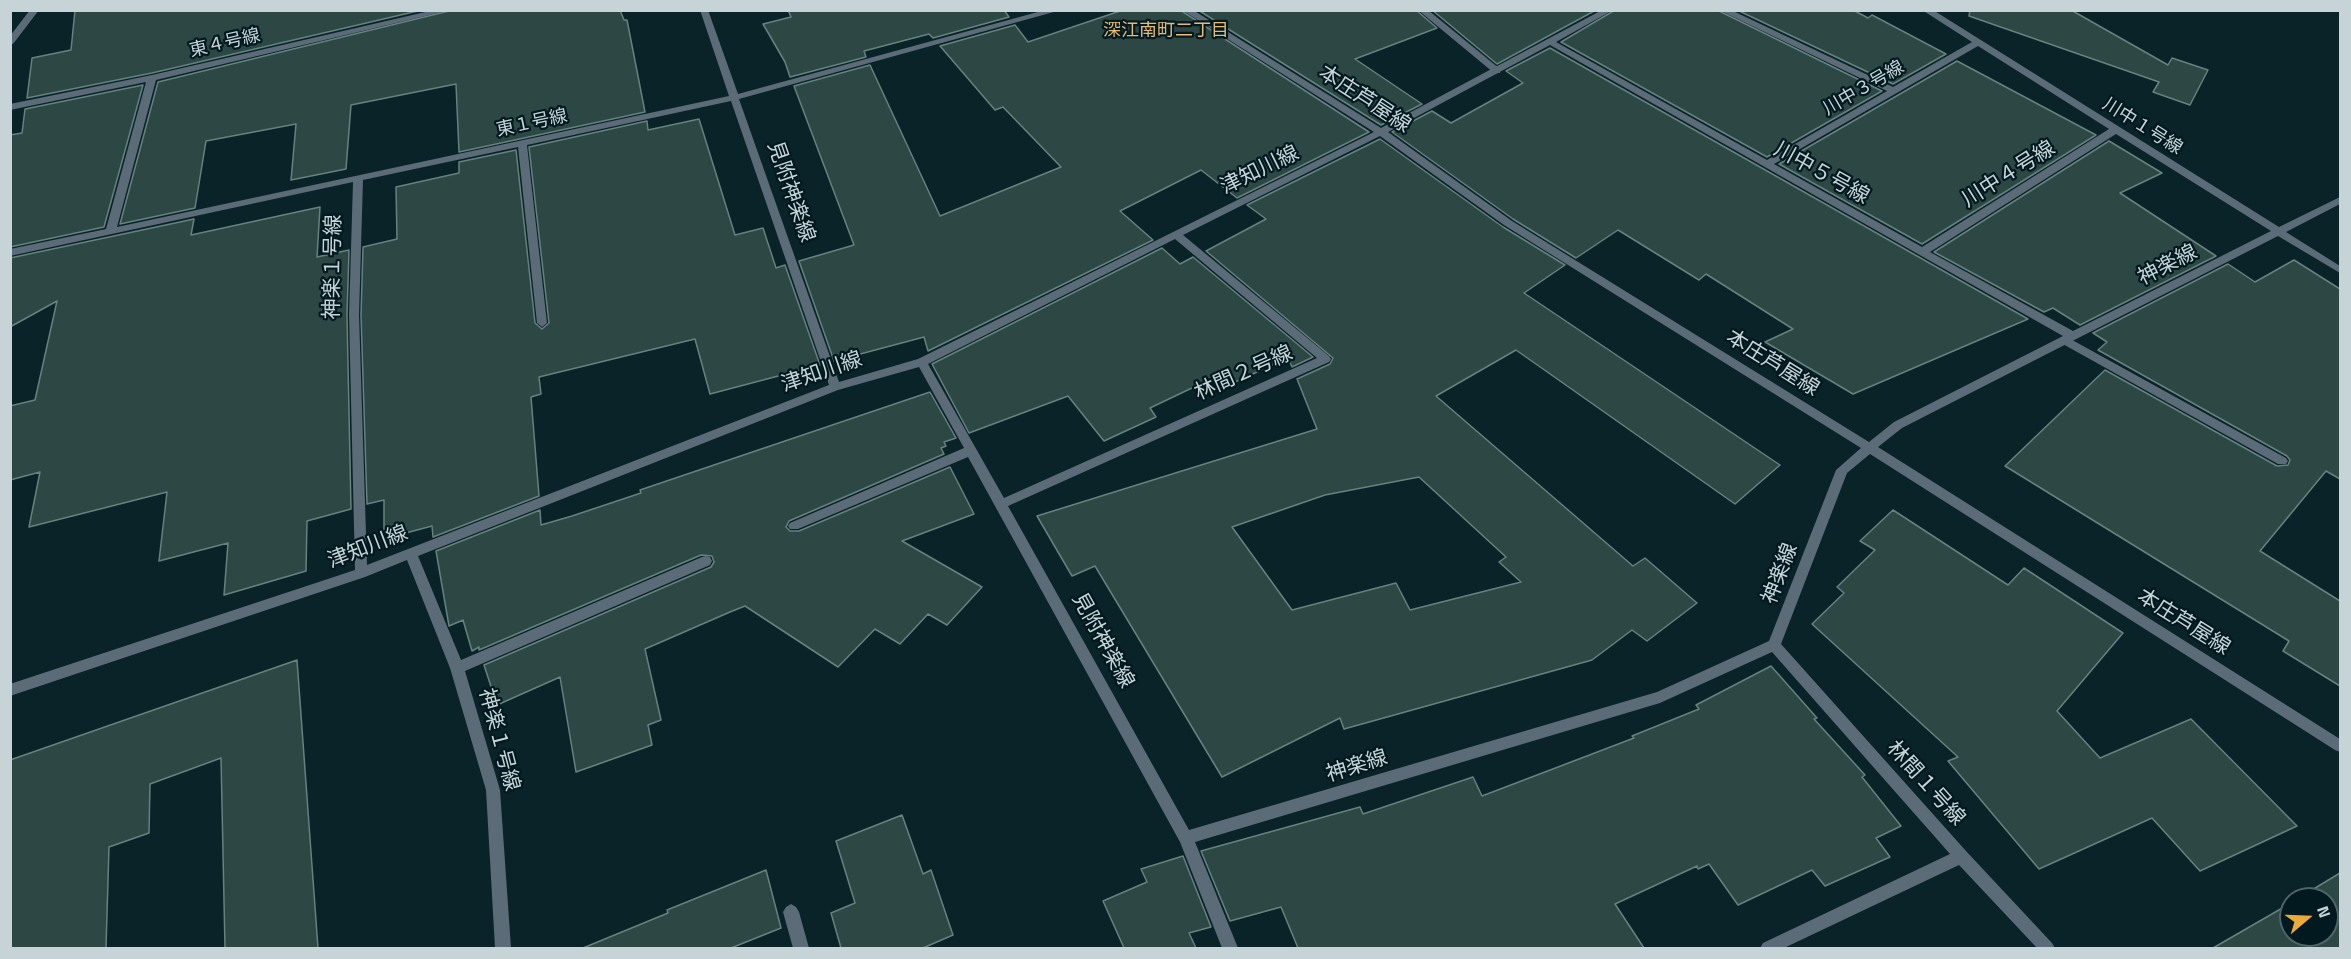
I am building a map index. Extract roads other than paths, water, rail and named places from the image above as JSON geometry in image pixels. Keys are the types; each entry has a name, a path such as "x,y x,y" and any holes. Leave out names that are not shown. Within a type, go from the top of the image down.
{"street":[{"path":"10,42 35,10"},
{"name":"東４号線","path":"10,107 152,78 447,10"},
{"name":"見附神楽線","path":"704,10 835,387"},
{"name":"東１号線","path":"10,253 736,97 1057,10"},
{"name":"本庄芦屋線","path":"1186,10 1381,132 1508,223 1870,447 2340,746"},
{"path":"1422,10 1497,71"},
{"path":"1723,10 1894,91"},
{"name":"川中１号線","path":"1926,10 2340,270"},
{"name":"津知川線","path":"10,690 361,573 835,387 922,362 1381,132 1607,11"},
{"name":"川中５号線","path":"1552,42 2282,460"},
{"name":"川中３号線","path":"1767,164 1977,43"},
{"path":"111,231 152,78"},
{"name":"川中４号線","path":"1922,252 2115,130"},
{"path":"522,143 542,323"},
{"name":"神楽１号線","path":"358,178 354,315 361,573"},
{"name":"神楽線","path":"1186,838 1660,697 1774,645 1842,470 1870,447 1898,425 2340,200"},
{"name":"林間２号線","path":"1002,504 1325,359 1176,235"},
{"name":"見附神楽線","path":"922,362 1186,838 1230,948"},
{"path":"794,526 972,450"},
{"name":"神楽１号線","path":"410,553 457,668 493,790 503,948"},
{"path":"457,668 706,561"},
{"name":"林間１号線","path":"1774,645 1961,856 2048,948"},
{"path":"1768,948 1961,856"},
{"path":"791,912 801,948"}],"district":[{"name":"深江南町二丁目","path":"1166,32"}]}
